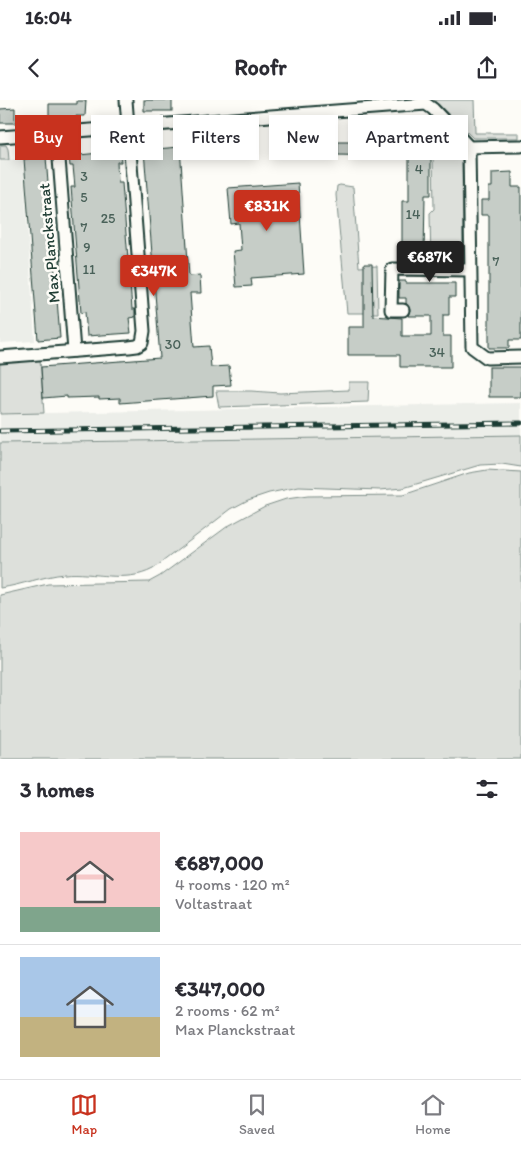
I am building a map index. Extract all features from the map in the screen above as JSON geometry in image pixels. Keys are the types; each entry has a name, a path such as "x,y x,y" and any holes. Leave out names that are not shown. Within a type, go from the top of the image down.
{"street":[{"path":"126,100 127,115"},
{"path":"163,125 426,102 439,115"},
{"path":"0,137 15,136"},
{"path":"521,146 468,147 470,325 472,347 487,358 521,357"},
{"name":"Max Planckstraat","path":"58,160 74,351"},
{"path":"0,357 140,345 143,340 129,160"},
{"path":"403,310 392,310 392,269 470,270"}],"shaded area":[{"path":"434,100 474,100 475,133 519,133 519,138 473,138 468,133 468,115 449,115"},
{"path":"0,145 6,145 9,160 0,160"},
{"path":"0,160 23,160 35,341 0,343"},
{"path":"433,160 462,160 463,263 431,265 430,213 434,209"},
{"path":"337,186 353,187 359,267 377,266 378,313 347,313 336,195"},
{"path":"40,360 44,413 0,414 0,363"},
{"path":"349,382 369,382 368,402 219,407 216,391 280,393 349,390"},
{"path":"521,403 521,435 0,443 0,414"},
{"path":"521,435 521,467 502,464 480,465 403,488 380,490 299,487 269,493 248,500 231,509 153,569 142,573 132,576 65,574 0,588 0,443"},
{"path":"487,470 521,472 521,759 0,759 0,595 48,584 149,582 228,526 265,506 286,499 308,496 403,495 469,473"}],"building":[{"path":"144,100 172,100 172,111 144,111"},
{"path":"77,101 86,101 85,116 49,115 49,104 77,104"},
{"path":"15,108 15,123 0,123 0,109"},
{"path":"338,142 348,142 348,155 338,155"},
{"path":"163,148 173,148 173,160 181,160 189,276 200,275 201,293 190,293 194,347 209,346 211,367 229,366 231,385 213,386 213,396 120,403 120,398 67,398 67,396 43,398 41,367 160,358 145,160 163,160"},
{"path":"91,154 91,160 121,160 121,162 117,162 118,183 122,183 132,309 135,309 135,317 129,318 131,333 87,336 85,312 81,313 71,187 75,187 73,166 70,166 69,160 81,160 81,155"},
{"path":"24,160 46,160 60,338 38,340"},
{"path":"409,160 431,160 431,195 425,195 424,254 416,254 416,260 402,261 402,201 409,201"},
{"path":"512,172 512,187 521,187 521,340 509,340 509,348 489,348 489,215 481,215 481,200 489,200 489,187 492,187 492,173"},
{"path":"298,183 304,274 251,278 252,286 236,287 233,251 241,250 239,223 231,224 228,188"},
{"path":"364,264 372,264 373,316 402,318 402,336 431,336 431,316 408,316 410,310 406,303 406,298 399,298 399,281 406,281 406,283 455,283 455,297 449,297 449,315 443,315 443,336 451,336 451,367 400,367 400,355 348,355 348,327 364,327"},
{"path":"489,367 521,367 521,397 489,397"}],"railway":[{"path":"0,431 521,423"}]}
